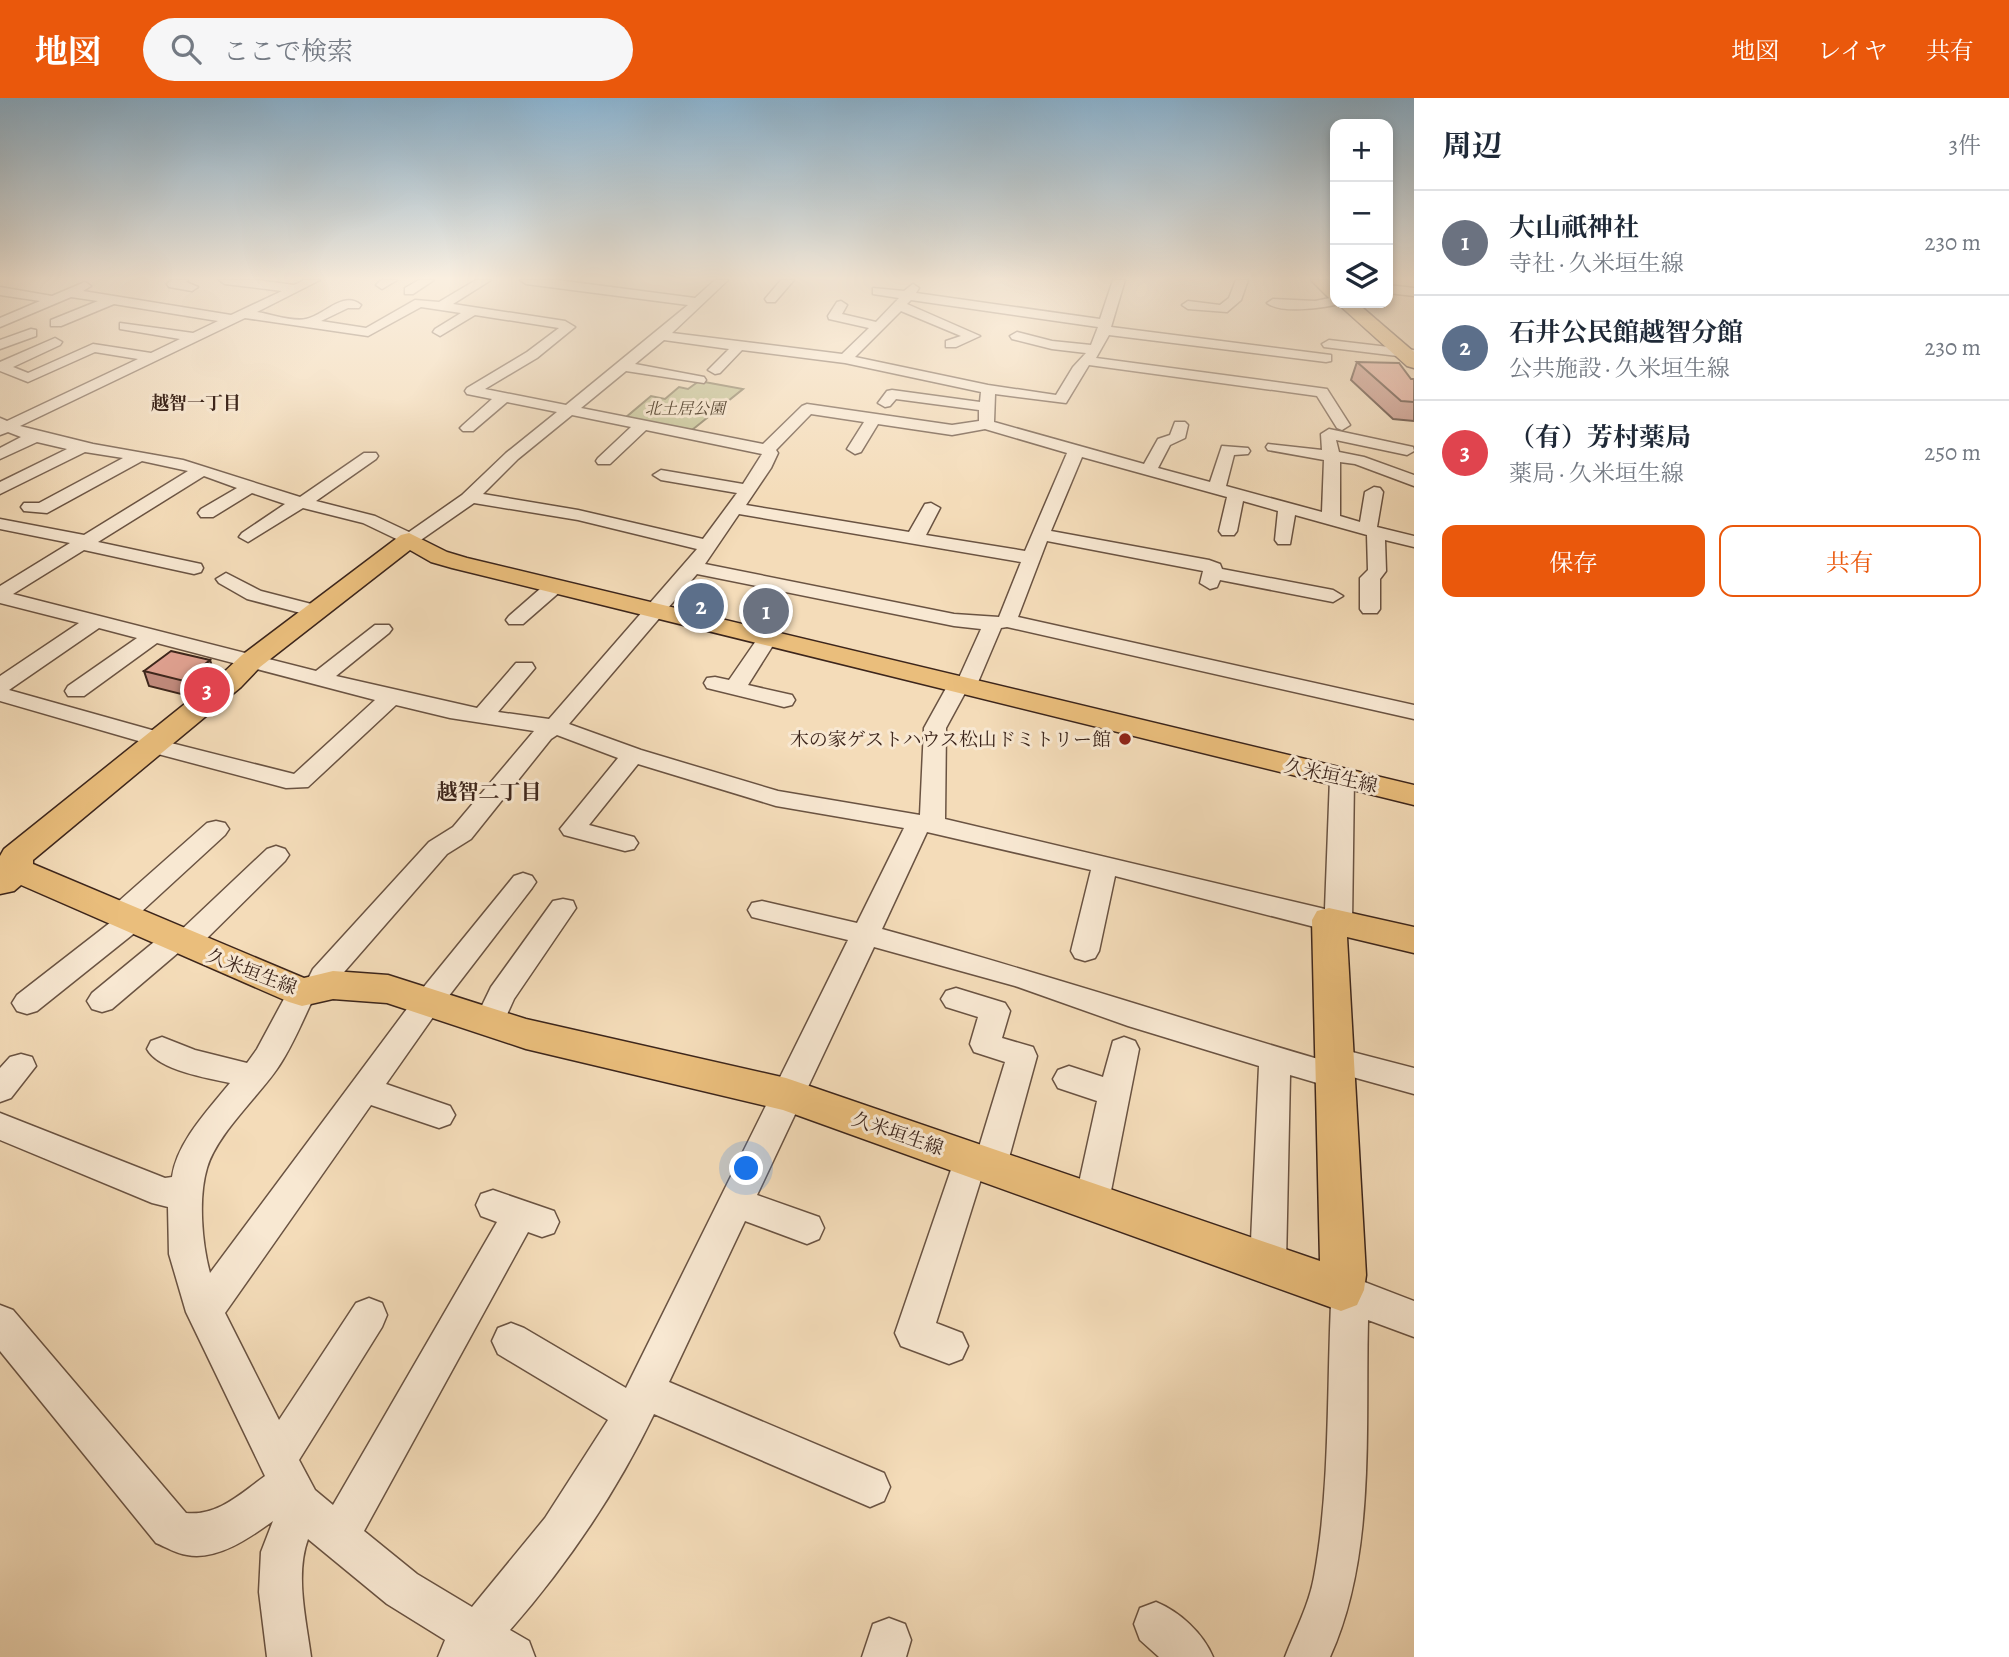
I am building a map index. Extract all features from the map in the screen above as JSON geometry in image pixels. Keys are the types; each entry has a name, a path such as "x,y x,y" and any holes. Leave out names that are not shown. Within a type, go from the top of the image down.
{"main road":[{"name":"久米垣生線","path":"1346,1293 1092,1200 786,1094 526,1034 388,989 314,989 179,942 126,918 9,877 16,857 231,681 251,661 409,540 439,557 961,687 1414,795"},
{"path":"1346,1293 1334,1068 1334,922 1414,940"}],"street":[{"path":"1,366 31,353"},
{"path":"28,378 83,353"},
{"path":"124,353 152,357"},
{"path":"3,427 161,353"},
{"path":"513,1657 468,1646 338,1536 289,1482 204,1312 187,1254 185,1208 190,1168 206,1137 268,1058 323,977 438,848 462,833 543,734 555,727 657,611 693,568 763,468 770,453 766,450 472,391 535,353"},
{"path":"3,427 202,470 300,503 365,516 389,525 409,540 470,497 512,456 639,353"},
{"path":"715,370 732,353"},
{"path":"794,353 845,359 988,389 1061,400 1082,364 1093,353"},
{"path":"845,359 851,353"},
{"path":"1082,353 1322,392 1327,391 1323,377 1326,353"},
{"path":"1,366 28,378 95,385"},
{"path":"622,366 699,380"},
{"path":"987,415 988,389"},
{"path":"1322,392 1342,425"},
{"path":"855,449 892,394 987,415 1076,452 1149,470 1182,473 1236,494 1414,542"},
{"path":"468,428 504,397"},
{"path":"766,450 807,409 882,411 952,430 987,415"},
{"path":"604,461 643,425"},
{"path":"1149,470 1164,442 1183,434"},
{"path":"1331,520 1329,434 1407,450"},
{"path":"0,454 36,436"},
{"path":"1278,442 1330,449 1414,481"},
{"path":"8,483 86,445"},
{"path":"1217,488 1228,449 1242,451"},
{"path":"468,1646 526,1579 605,1466 639,1403 864,934 925,824 935,728 1000,623 1032,558 1057,490 1076,452"},
{"path":"30,507 41,509 141,455"},
{"path":"248,537 355,466 374,463"},
{"path":"0,595 202,470"},
{"path":"661,475 748,490"},
{"path":"206,513 251,486"},
{"path":"1370,609 1370,578 1377,571 1372,531 1374,492"},
{"path":"1228,531 1236,494"},
{"path":"470,497 578,515 708,545"},
{"path":"734,508 1032,558"},
{"path":"915,538 931,508"},
{"path":"1284,540 1287,508"},
{"path":"0,524 84,542 181,569"},
{"path":"1042,535 1132,546 1207,569 1333,595"},
{"path":"693,568 954,620 1000,623 1414,712"},
{"path":"226,579 254,595 316,611"},
{"path":"516,620 555,586"},
{"path":"0,595 152,637 391,697 555,727 633,755 776,798 962,830 1334,922 1342,778"},
{"path":"0,686 95,622"},
{"path":"321,678 382,629"},
{"path":"76,691 152,637"},
{"path":"766,639 725,685 785,700"},
{"path":"482,715 524,668"},
{"path":"0,694 286,781 300,782 391,697"},
{"path":"625,843 573,829 633,755"},
{"path":"27,1003 126,918 216,829"},
{"path":"102,1001 179,942 276,855"},
{"path":"1085,951 1104,865"},
{"path":"204,1312 428,1002 523,882"},
{"path":"489,1022 500,995 564,908"},
{"path":"762,909 1023,978 1052,990 1275,1059 1414,1081"},
{"path":"949,1346 914,1333 1022,1056 985,1044 995,1011 956,999"},
{"path":"162,1049 189,1061 254,1077"},
{"path":"1092,1200 1124,1049"},
{"path":"1268,1264 1275,1059"},
{"path":"0,1088 21,1066"},
{"path":"1069,1079 1114,1094"},
{"path":"365,1090 439,1115"},
{"path":"0,1126 164,1193 188,1190"},
{"path":"735,1202 807,1228"},
{"path":"338,1536 518,1214"},
{"path":"1318,1653 1335,1578 1342,1526 1346,1293 1414,1319"},
{"path":"289,1657 281,1592 289,1482 369,1315"},
{"path":"0,1323 170,1528 183,1536 201,1536 223,1528 289,1482"},
{"path":"512,1341 639,1403 870,1487"},
{"path":"1156,1624 1191,1657"}],"green space":[{"name":"北土居公園","path":"699,381 743,389 692,430 625,418 651,396 665,399 679,387 688,389"}],"building":[{"path":"1357,362 1399,363 1411,379 1414,379 1414,402 1401,401"},
{"path":"171,651 210,660 184,681 144,671"}],"place":[{"name":"石井公民館越智分館","path":"701,606"},
{"name":"大山祇神社","path":"766,611"},
{"name":"（有）芳村薬局","path":"207,690"},
{"name":"木の家ゲストハウス松山ドミトリー館","path":"1125,739"}],"district":[{"name":"越智一丁目","path":"196,403"},
{"name":"越智二丁目","path":"489,792"}]}
